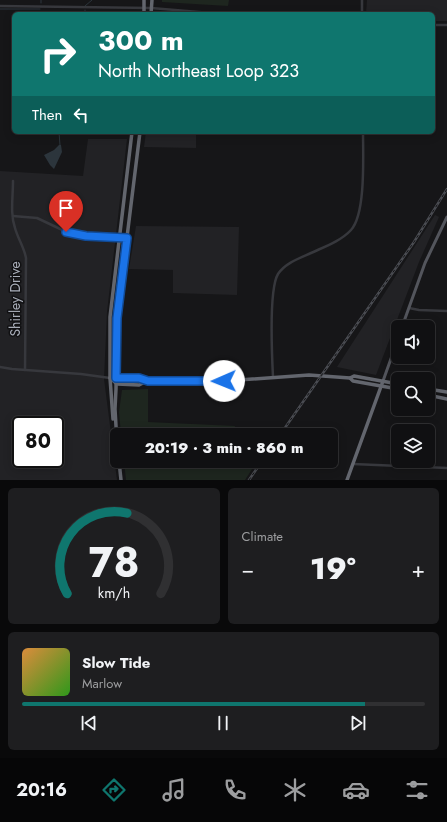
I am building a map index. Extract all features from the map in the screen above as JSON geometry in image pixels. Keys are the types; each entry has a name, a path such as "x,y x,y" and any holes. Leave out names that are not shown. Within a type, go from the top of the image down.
{"highway":[{"path":"144,0 144,12"},
{"path":"151,12 152,0"},
{"path":"116,428 112,408 110,378 110,317 132,134"},
{"path":"116,428 117,318 140,134"},
{"path":"123,211 130,212"},
{"path":"110,317 117,318"},
{"path":"110,378 139,378 148,381 224,381 314,375 350,378 354,376 391,383"},
{"path":"110,378 117,384 139,385 148,381"},
{"path":"350,378 353,381 391,388"},
{"path":"347,480 383,381"},
{"path":"435,390 447,392"},
{"path":"435,397 447,399"},
{"path":"120,468 121,480"}],"main road":[{"path":"405,320 428,258 447,217"},
{"path":"383,381 391,358"}],"street":[{"path":"362,0 362,12"},
{"path":"0,6 151,8 199,12"},
{"path":"435,25 447,25"},
{"path":"273,377 273,300 276,279 284,267 344,236 351,231 356,223 360,209 363,134"},
{"name":"Shirley Drive","path":"13,182 13,216 15,229 26,258 25,370"},
{"path":"13,216 37,218 72,234 127,238"},
{"path":"409,308 447,312"},
{"path":"0,367 110,378"},
{"path":"353,464 447,468"}],"shaded area":[{"path":"162,0 229,0 228,6 162,2"},
{"path":"367,0 447,0 447,21 435,21 435,12 366,12"},
{"path":"146,134 196,134 196,148 144,147"},
{"path":"88,139 127,139 107,312 104,379 110,428 110,468 115,468 117,480 0,480 0,171 83,176"},
{"path":"61,145 62,152 54,169 44,155 54,150"},
{"path":"435,215 439,217 419,262 397,320 391,320 391,336 376,375 337,367"},
{"path":"136,226 239,227 237,295 173,293 173,270 129,269"},
{"path":"148,389 148,422 235,426 235,428 120,428 119,412 122,390"},
{"path":"125,468 252,469 245,480 126,480"}],"waterway":[{"path":"85,6 92,0"},
{"path":"0,9 40,9"},
{"path":"59,134 60,145"}],"railway":[{"path":"285,428 414,242 447,189"},
{"path":"249,480 257,468"}],"route":[{"path":"66,232 86,236 127,238 117,318 116,378 139,378 148,381 224,381"}]}
